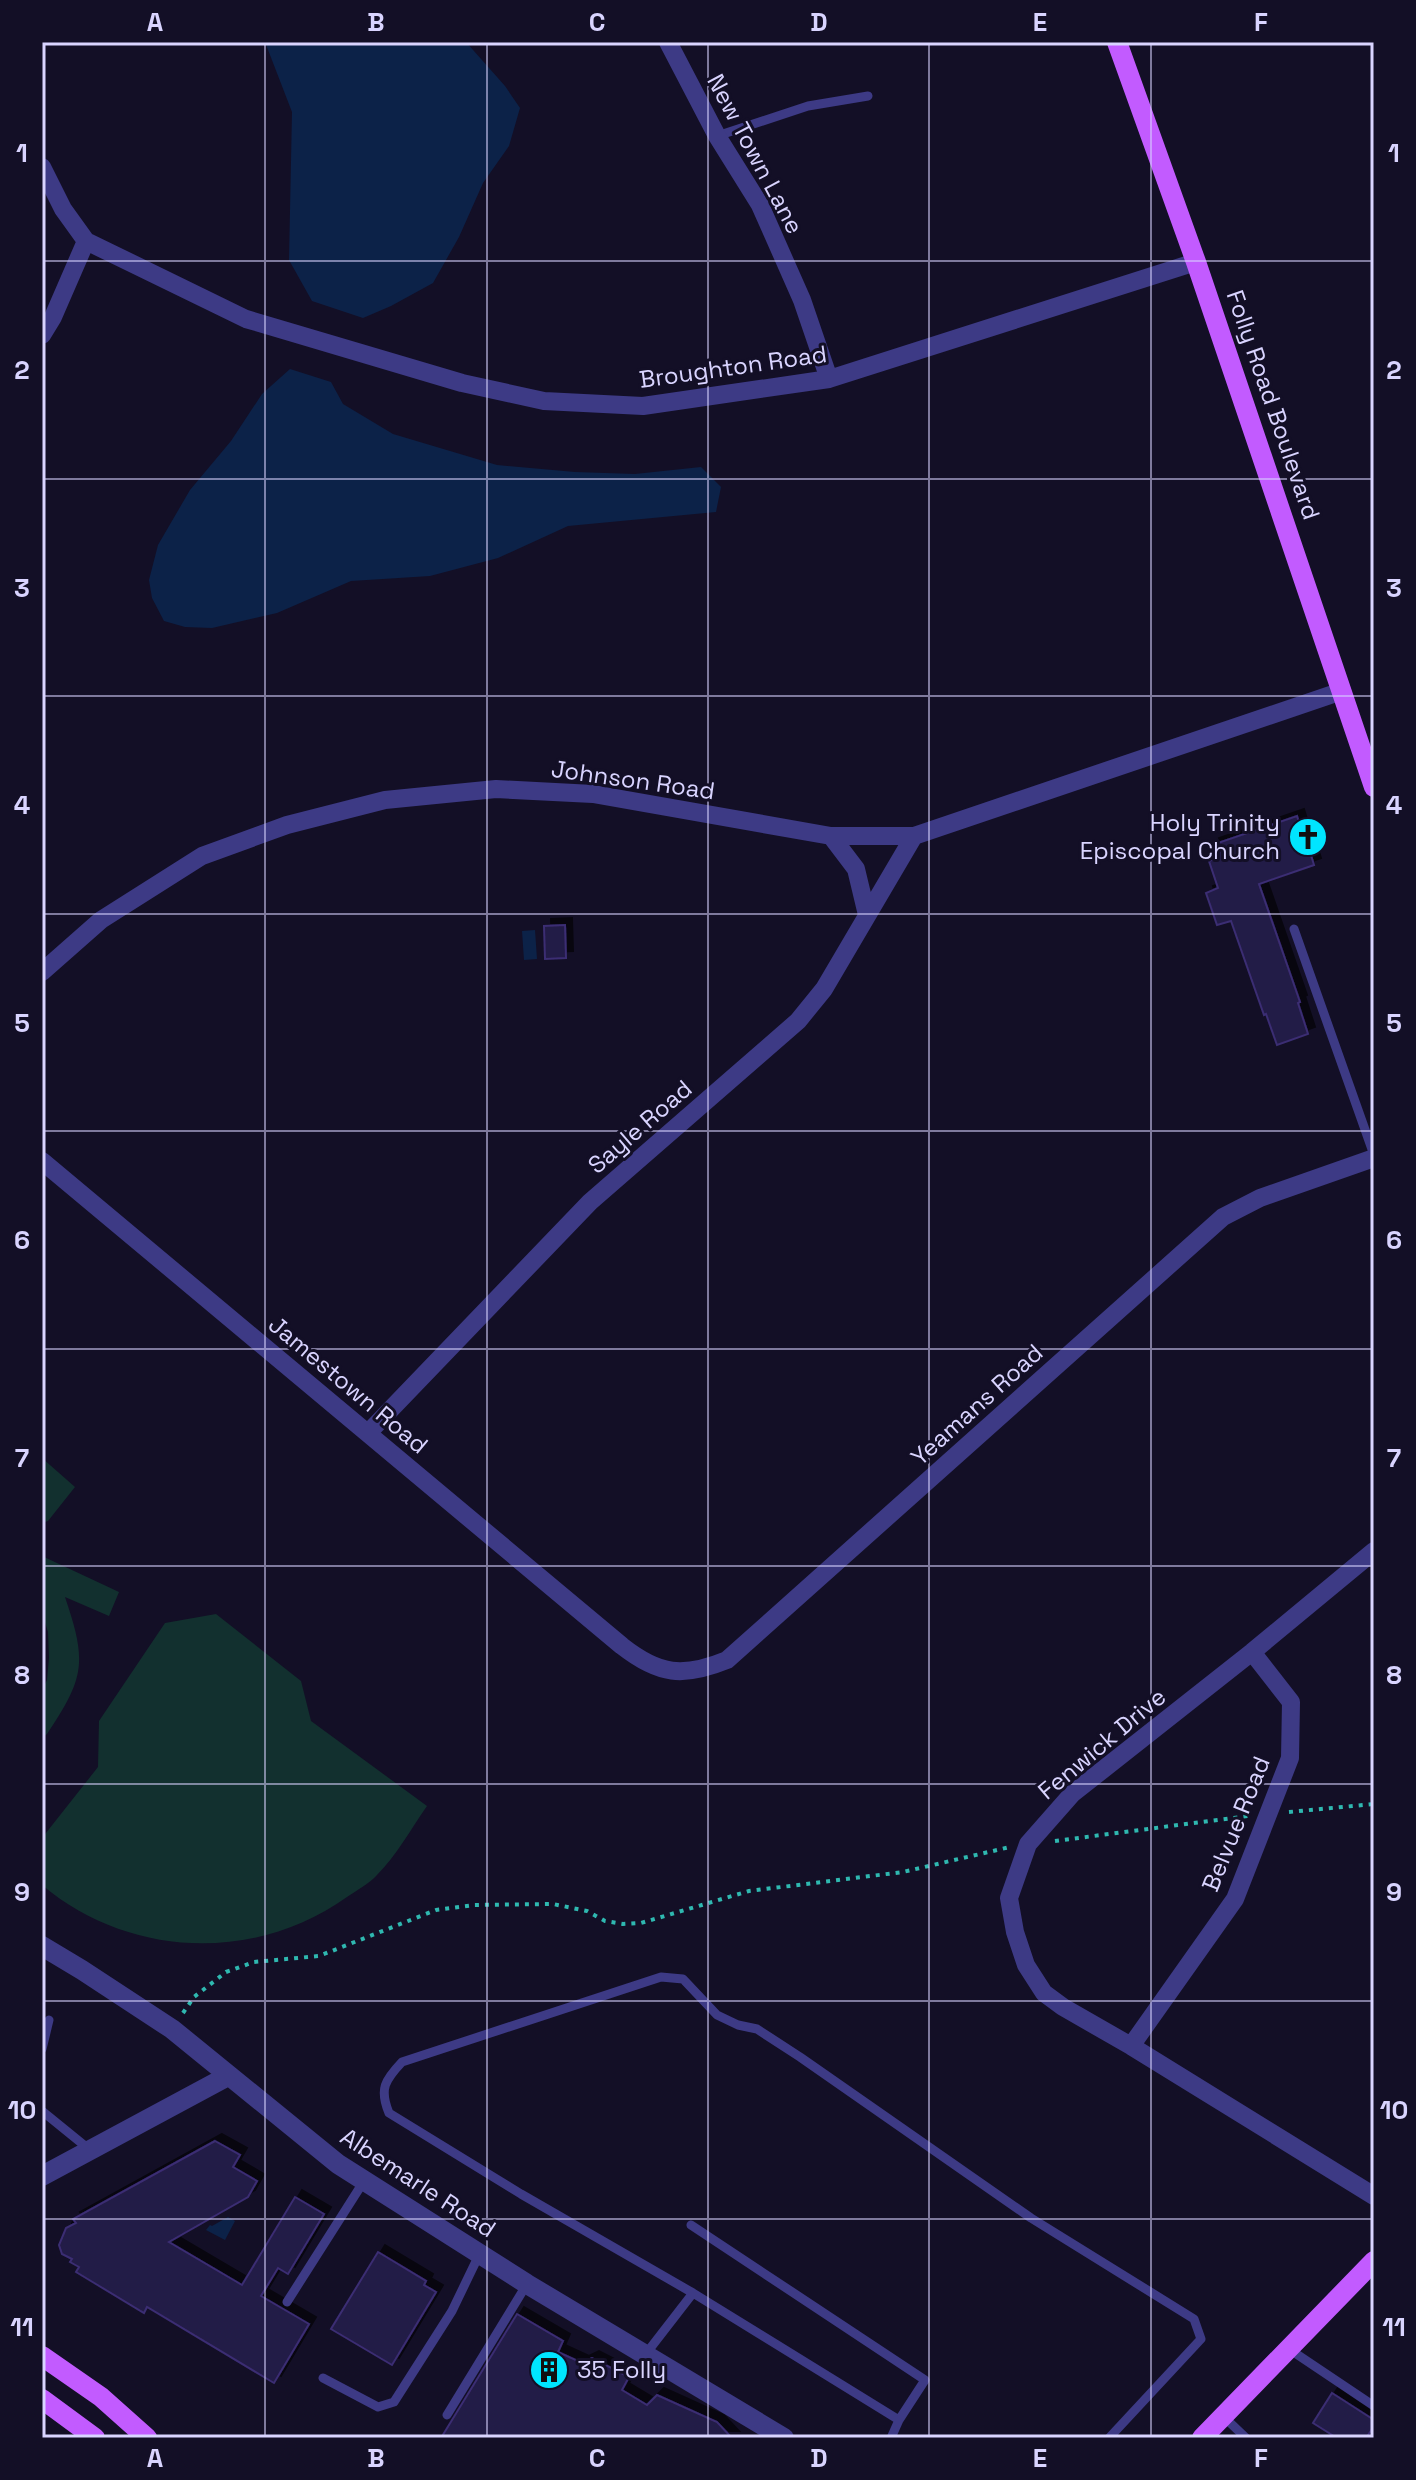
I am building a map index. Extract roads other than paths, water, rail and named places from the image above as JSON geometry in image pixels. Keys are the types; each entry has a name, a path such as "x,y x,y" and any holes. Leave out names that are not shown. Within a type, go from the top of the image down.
{"main road":[{"name":"Folly Road Boulevard","path":"1117,42 1196,262 1374,787"},
{"path":"1202,2438 1374,2261"},
{"path":"42,2356 101,2397 147,2438"},
{"path":"42,2399 95,2438"}],"street":[{"name":"New Town Lane","path":"668,42 717,136 760,205 802,300 829,379"},
{"name":"Broughton Road","path":"42,167 63,209 86,241 246,319 462,383 544,401 643,406 829,379 1196,262"},
{"path":"42,335 86,241"},
{"name":"Johnson Road","path":"42,972 101,920 202,856 287,825 385,800 496,789 593,794 831,836 914,836 1342,691"},
{"path":"831,836 856,869 867,915"},
{"name":"Sayle Road","path":"368,1433 590,1202 798,1021 824,989 914,836"},
{"name":"Yeamans Road","path":"622,1646 642,1662 666,1671 703,1670 727,1660 1223,1217 1260,1198 1374,1156"},
{"name":"Jamestown Road","path":"42,1161 622,1646"},
{"name":"Fenwick Drive","path":"1374,1551 1072,1794 1028,1844 1009,1898 1015,1932 1026,1965 1044,1993 1374,2196"},
{"name":"Belvue Road","path":"1131,2046 1235,1899 1290,1758 1291,1702 1252,1652"},
{"name":"Albemarle Road","path":"42,1946 172,2029 338,2164 479,2255 784,2438"},
{"path":"42,2176 228,2076"}],"lane":[{"path":"717,136 808,106 868,96"},
{"path":"1294,929 1374,1156"},
{"path":"899,2420 693,2293 521,2194 389,2113 383,2097 387,2079 402,2062 661,1977 683,1979 717,2015 738,2025 757,2029 1031,2218 1194,2319 1201,2339 1109,2438"},
{"path":"42,2049 49,2020"},
{"path":"42,2111 90,2150"},
{"path":"287,2302 364,2181"},
{"path":"691,2225 925,2380 899,2420 893,2437"},
{"path":"323,2378 378,2407 394,2402 452,2311 479,2255"},
{"path":"447,2415 527,2284"},
{"path":"645,2355 693,2293"},
{"path":"1289,2349 1374,2406"},
{"path":"1223,2416 1246,2438"}],"water":[{"path":"265,42 466,42 505,86 520,108 509,146 483,183 459,237 433,283 363,318 312,301 289,260 292,112"},
{"path":"290,369 331,382 343,404 393,434 497,465 635,474 701,467 721,487 716,512 568,526 498,558 430,576 351,581 277,613 212,628 185,627 164,621 152,598 149,580 158,545 190,490 231,441 262,394"},
{"path":"535,930 537,959 524,960 522,931"},
{"path":"228,2217 235,2221 225,2240 206,2230 210,2225"}],"place":[{"name":"Holy Trinity Episcopal Church","path":"1308,837"},
{"name":"35 Folly","path":"549,2370"}]}
